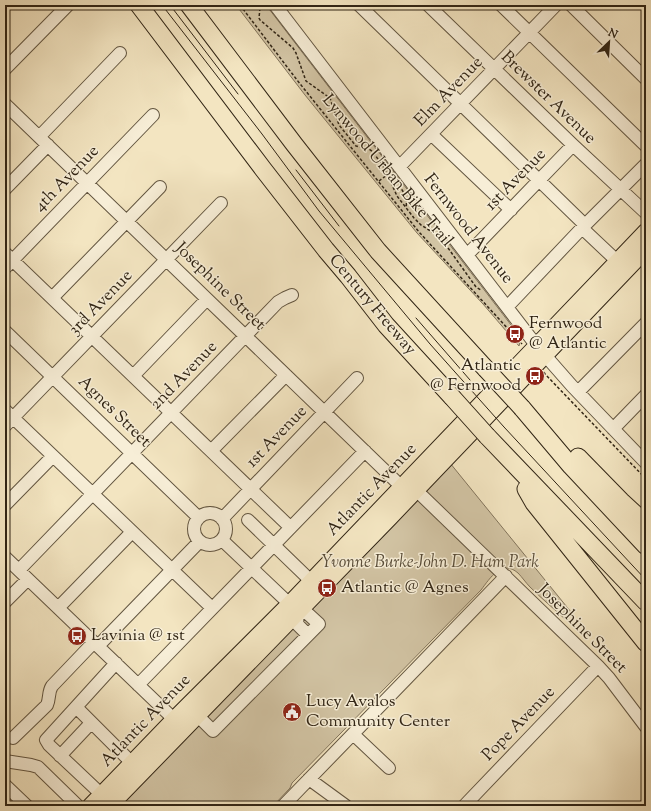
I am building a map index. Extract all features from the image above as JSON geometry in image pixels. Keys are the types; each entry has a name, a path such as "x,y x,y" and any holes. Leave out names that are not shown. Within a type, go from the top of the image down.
{"highway":[{"name":"Century Freeway","path":"139,5 263,169 386,325 511,463 646,602"},
{"path":"189,5 294,144 378,251 525,412 571,466 646,546"},
{"path":"525,412 554,433 621,501 646,524"},
{"path":"511,463 534,503 646,643"},
{"path":"624,615 646,639"}],"main road":[{"name":"Atlantic Avenue","path":"90,806 174,719 294,608 410,491 537,354 646,231"},
{"name":"Atlantic Avenue","path":"537,354 646,250"},
{"name":"Atlantic Avenue","path":"110,806 198,716 294,608 311,581 410,491"}],"street":[{"path":"5,69 68,5"},
{"name":"Fernwood Avenue","path":"275,5 507,307 537,354 578,392 646,463"},
{"path":"359,5 539,180 617,262"},
{"name":"Brewster Avenue","path":"428,5 620,190 646,213"},
{"path":"501,5 646,146"},
{"name":"Elm Avenue","path":"399,168 556,5"},
{"path":"571,5 646,79"},
{"path":"5,189 43,141 120,53"},
{"name":"Josephine Street","path":"5,104 365,451 506,576 598,666 609,678 646,727"},
{"name":"4th Avenue","path":"7,260 87,183 153,115"},
{"path":"431,134 511,210"},
{"name":"1st Avenue","path":"466,255 573,145"},
{"path":"507,307 583,227 646,164"},
{"path":"52,298 160,187"},
{"name":"3rd Avenue","path":"8,418 53,377 221,203"},
{"path":"7,260 52,298 290,527"},
{"name":"2nd Avenue","path":"19,570 278,302 292,295"},
{"path":"133,376 207,299"},
{"path":"578,392 646,323"},
{"name":"Agnes Street","path":"5,331 199,518"},
{"path":"211,451 286,375"},
{"name":"1st Avenue","path":"222,519 357,378"},
{"path":"613,430 646,395"},
{"path":"8,418 53,456 212,608"},
{"path":"138,685 365,451"},
{"path":"5,506 53,456"},
{"path":"207,514 213,514 222,519 226,528 226,533 222,540 218,543 210,545 200,541 197,538 195,530 196,522 199,518 207,514"},
{"path":"248,520 311,581"},
{"path":"58,608 132,532"},
{"path":"198,716 213,731 308,635 297,624 294,608 222,540"},
{"path":"13,738 47,705 49,700 49,690 52,686 200,541"},
{"path":"5,557 185,730"},
{"path":"282,806 506,576"},
{"path":"5,602 28,579"},
{"path":"101,794 60,756 46,740 116,664"},
{"name":"Pope Avenue","path":"464,806 598,666"},
{"path":"76,707 132,762"},
{"path":"60,756 91,723"},
{"path":"353,734 389,768"},
{"path":"5,761 31,765 38,768 78,806"},
{"path":"309,779 346,806"},
{"path":"5,785 27,806"}],"path":[{"name":"Lynwood Urban Bike Trail","path":"240,5 297,80 424,237 491,309 520,343 537,354 545,374 646,479"},
{"path":"256,5 260,8 260,20 292,46 306,81 330,98 339,124 356,146 369,149 373,152 382,164 396,196 418,222 435,233 443,241"},
{"path":"378,181 387,175"},
{"path":"396,181 406,196 406,208"},
{"path":"446,245 476,287 483,291"},
{"path":"512,328 537,354"}],"green space":[{"path":"236,5 266,5 521,338 519,346 483,304 417,233 305,95"},
{"name":"Yvonne Burke-John D. Ham Park","path":"450,463 571,612 565,619 534,591 518,573 512,569 502,569 488,580 481,590 292,783 290,788 273,806 119,806"}],"tram line":[{"path":"162,5 262,134 319,211 430,344 504,427 646,580"},
{"path":"170,5 238,94"},
{"path":"296,170 339,226"},
{"path":"416,318 470,380"}],"place":[{"name":"Fernwood @ Atlantic","path":"515,334"},
{"name":"Atlantic @ Fernwood","path":"535,376"},
{"name":"Atlantic @ Agnes","path":"327,588"},
{"name":"Lavinia @ 1st","path":"77,636"},
{"name":"Lucy Avalos Community Center","path":"292,712"}]}
